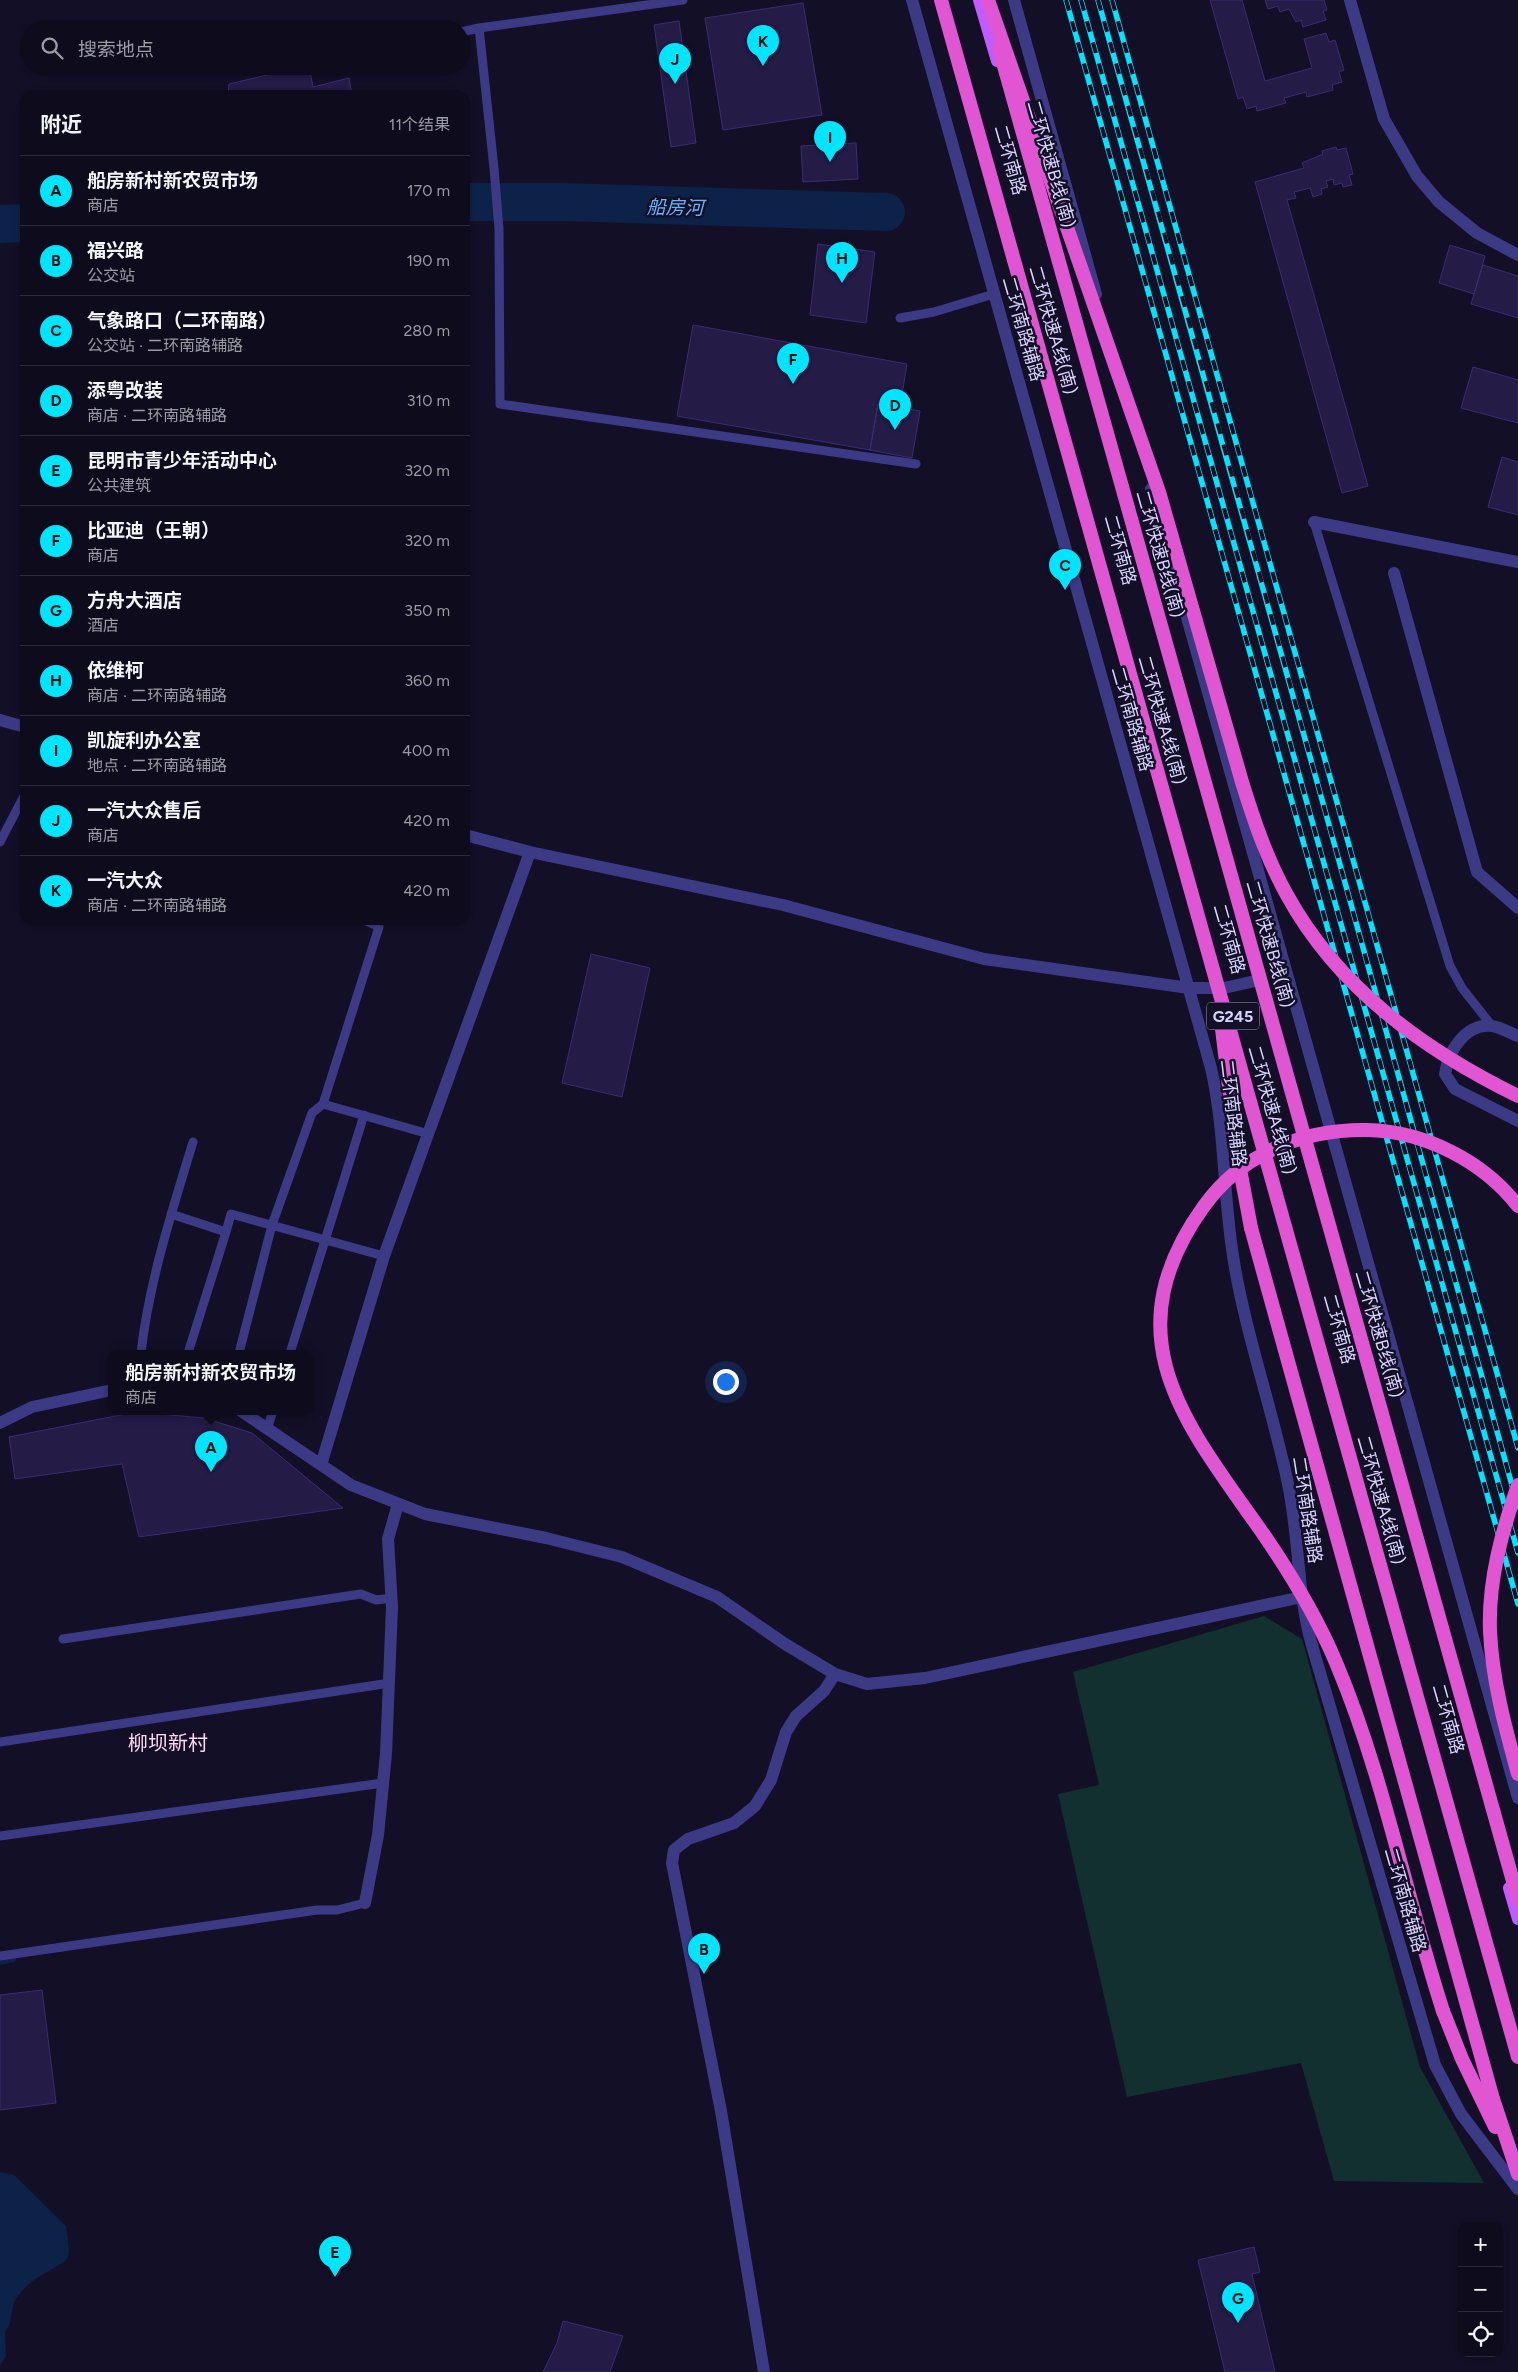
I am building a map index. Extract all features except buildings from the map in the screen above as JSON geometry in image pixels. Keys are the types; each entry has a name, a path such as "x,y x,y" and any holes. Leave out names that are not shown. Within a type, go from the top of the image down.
{"highway":[{"name":"二环快速A线(南)","path":"941,0 1518,2057"},
{"path":"987,0 1162,500 1240,775 1260,835 1276,874 1310,932 1337,967 1370,1001 1430,1047 1478,1076 1518,1096"},
{"name":"二环快速B线(南)","path":"987,0 1518,1899"},
{"path":"1212,966 1221,1016 1234,1134 1247,1210 1495,2106 1518,2174"},
{"path":"1518,1206 1480,1169 1454,1154 1419,1139 1371,1130 1319,1133 1296,1139 1255,1158 1237,1171 1208,1201 1189,1229 1177,1253 1165,1288 1161,1312 1161,1335 1168,1375 1182,1412 1201,1446 1293,1580 1316,1620 1338,1666 1378,1782 1443,2011 1462,2059 1518,2174"},
{"path":"1518,1485 1504,1529 1493,1578 1490,1630 1496,1686 1518,1774"}],"main road":[{"name":"二环南路","path":"947,0 1518,2033"},
{"name":"二环南路","path":"979,0 1518,1919"},
{"path":"1504,1983 1518,2061"}],"street":[{"name":"二环南路辅路","path":"912,0 1190,988 1215,1085 1233,1257 1244,1312 1288,1486 1302,1597 1311,1642 1435,2064 1461,2114 1518,2189"},
{"path":"1014,0 1518,1798"},
{"path":"1350,0 1384,119 1418,176 1439,202 1477,233 1518,256"},
{"path":"1314,522 1518,562"},
{"path":"1394,573 1478,872 1518,908"},
{"path":"0,720 20,726"},
{"path":"470,837 530,852 783,905 984,959 1190,988 1224,988 1255,981"},
{"path":"321,1465 384,1256 530,852"},
{"path":"1518,1036 1492,1026 1477,1028 1464,1036 1447,1060 1445,1074 1454,1089 1518,1121"},
{"path":"0,1423 32,1407 108,1391"},
{"path":"247,1415 351,1485 425,1514 546,1538 622,1557 717,1597 785,1644 835,1674 867,1684 925,1678 1302,1597"},
{"path":"365,1903 378,1835 383,1783 390,1683 392,1598 388,1539 398,1504"},
{"path":"764,2372 721,2111 672,1863 674,1850 688,1838 734,1823 755,1806 771,1780 786,1732 796,1716 824,1691 835,1674"}],"lane":[{"path":"470,30 625,4 683,0"},
{"path":"479,28 499,229 500,404 916,464"},
{"path":"900,318 934,312 994,294"},
{"path":"1314,522 1450,966 1462,988 1492,1026"},
{"path":"0,842 20,804"},
{"path":"240,1350 272,1225 312,1113 323,1104 379,927 375,925"},
{"path":"323,1104 429,1134"},
{"path":"291,1350 324,1239 364,1116"},
{"path":"141,1350 143,1331 171,1214 193,1142"},
{"path":"171,1214 226,1232"},
{"path":"189,1350 231,1214 384,1256"},
{"path":"268,1429 272,1415"},
{"path":"63,1639 361,1594 376,1600 392,1598"},
{"path":"0,1742 390,1683"},
{"path":"0,1836 383,1783"},
{"path":"0,1956 317,1910 337,1910 365,1903"}],"green space":[{"path":"1264,1616 1302,1639 1420,2067 1484,2183 1334,2181 1301,2063 1127,2097 1058,1794 1099,1785 1073,1672"}],"water":[{"path":"0,2172 14,2175 66,2226 69,2249 68,2257 65,2261 30,2283 18,2295 5,2332 6,2356 0,2365"}],"waterway":[{"name":"船房河","path":"470,202 563,202 886,212"},
{"name":"船房河","path":"0,224 20,223"},
{"path":"0,1962 13,1959"}],"railway":[{"path":"1066,0 1518,1604"},
{"path":"1081,0 1518,1553"},
{"path":"1098,0 1518,1507"},
{"path":"1112,0 1518,1448"}],"place":[{"name":"一汽大众","path":"763,66"},
{"name":"一汽大众售后","path":"675,84"},
{"name":"凯旋利办公室","path":"830,162"},
{"name":"依维柯","path":"842,283"},
{"name":"比亚迪（王朝）","path":"793,384"},
{"name":"添粤改装","path":"895,430"},
{"name":"气象路口（二环南路）","path":"1065,590"},
{"name":"船房新村新农贸市场","path":"211,1472"},
{"name":"福兴路","path":"704,1974"},
{"name":"昆明市青少年活动中心","path":"335,2277"},
{"name":"方舟大酒店","path":"1238,2323"}],"district":[{"name":"柳坝新村","path":"168,1743"}]}
